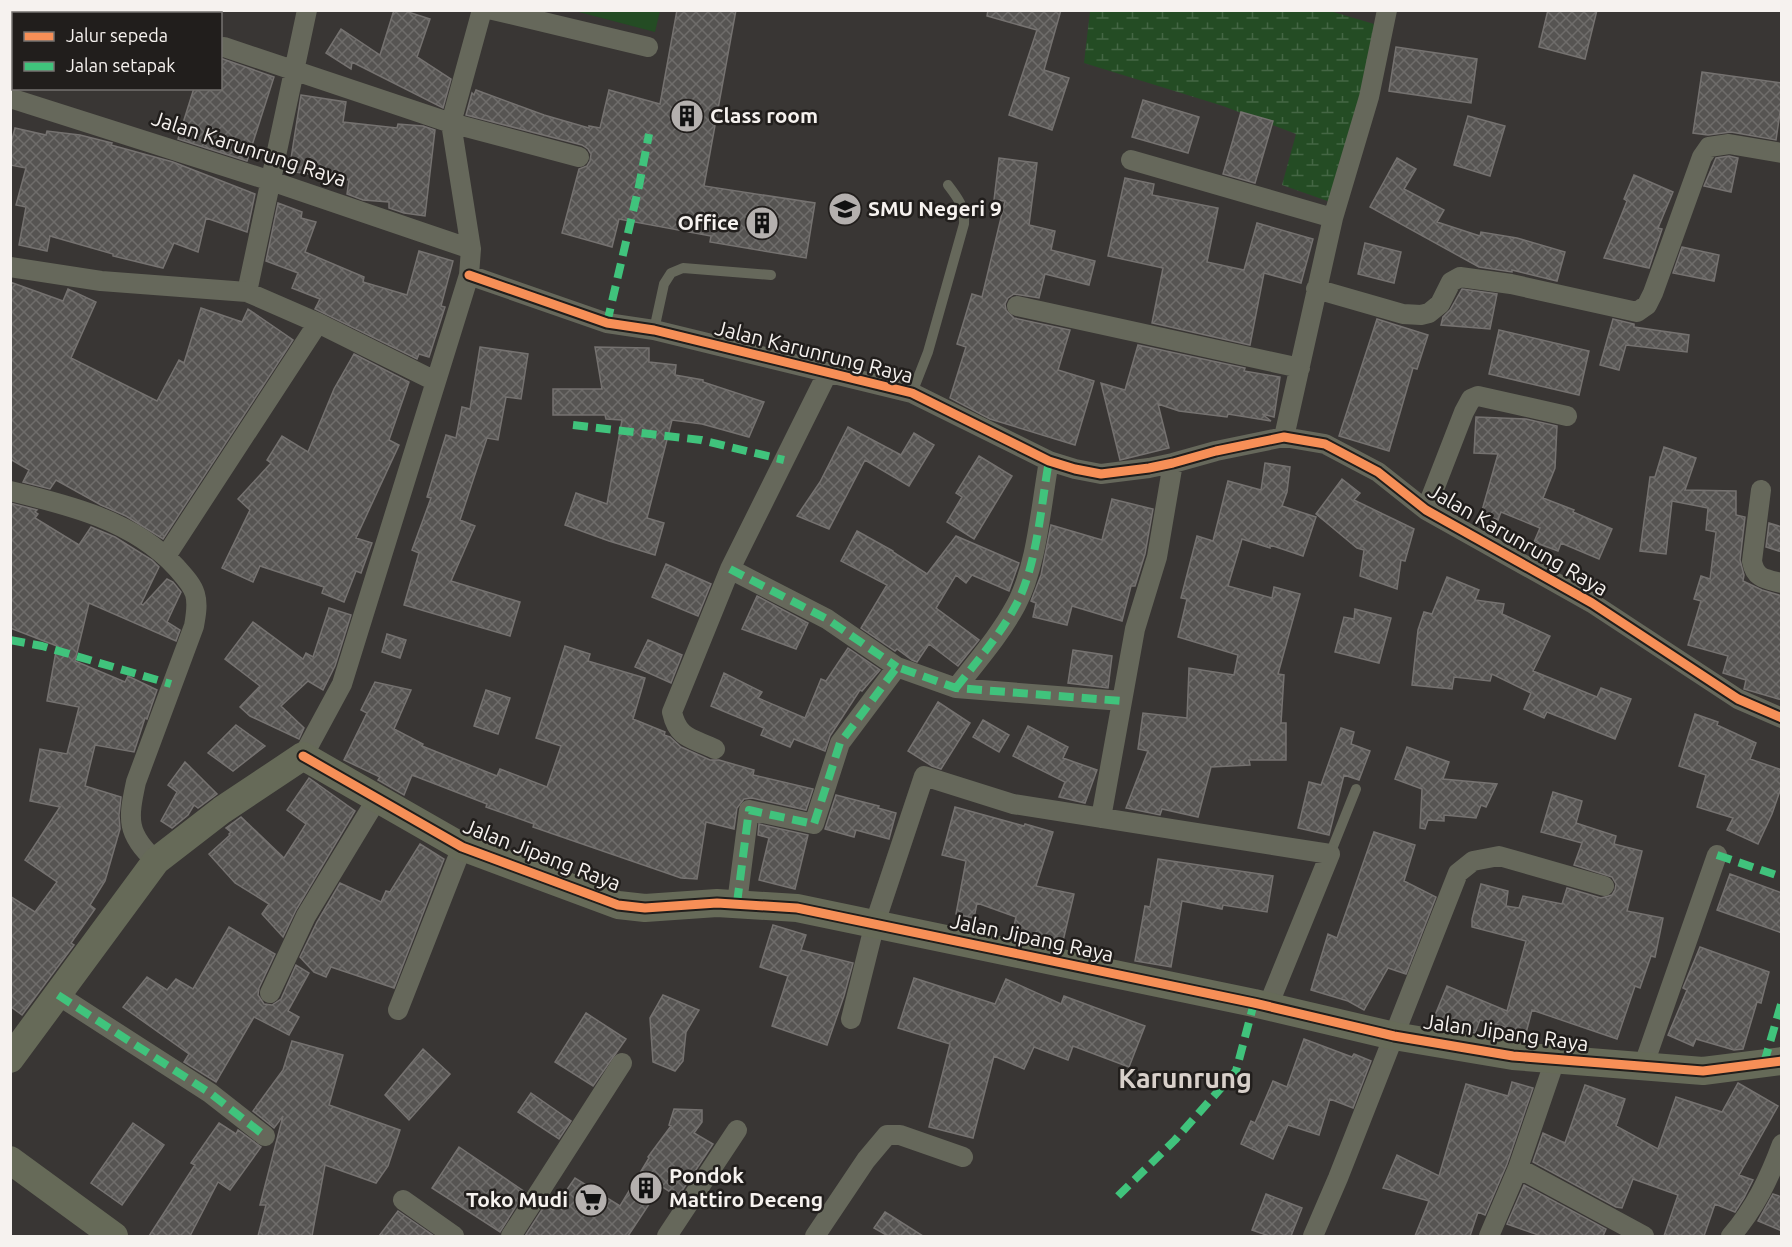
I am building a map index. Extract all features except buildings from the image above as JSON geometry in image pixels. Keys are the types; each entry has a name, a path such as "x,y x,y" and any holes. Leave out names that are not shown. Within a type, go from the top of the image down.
{"street":[{"path":"247,292 307,10"},
{"path":"10,1059 156,861 222,810 303,756 342,684 468,276 471,249 451,123 482,10"},
{"path":"493,10 648,47"},
{"path":"1284,437 1333,218 1369,97 1387,10"},
{"path":"224,47 451,123 579,157"},
{"name":"Jalan Karunrung Raya","path":"10,98 271,181 471,249"},
{"path":"1316,289 1403,314 1421,315 1440,304 1451,282 1460,277 1512,284 1636,312 1647,305 1653,293 1702,157 1709,147 1729,144 1782,153"},
{"path":"1131,160 1333,218"},
{"path":"10,267 101,281 247,292 318,323 435,381"},
{"name":"Jalan Karunrung Raya","path":"468,276 606,322 654,330 912,393 1049,461 1075,469 1101,474 1173,464 1216,451 1284,437 1325,444 1378,472 1426,510 1592,603 1738,699 1782,718"},
{"path":"1017,306 1300,368"},
{"path":"166,556 318,323"},
{"path":"715,749 680,733 675,726 672,712 730,569 827,374"},
{"path":"1426,510 1471,399 1478,396 1567,416"},
{"path":"956,688 1000,631 1017,603 1030,569 1049,461"},
{"path":"1101,818 1135,629 1157,557 1173,464"},
{"path":"1761,490 1753,568 1761,578 1782,584"},
{"path":"10,491 61,503 102,517 166,556 186,578 195,593 197,609 194,626 136,782 131,806 131,826 140,847 156,861"},
{"path":"730,569 827,619 897,667 956,688 1122,701"},
{"path":"737,903 749,810 814,824 840,743 897,667"},
{"name":"Jalan Jipang Raya","path":"303,756 462,847 618,905 645,908 737,903 797,908 1268,1006 1394,1036 1513,1056 1703,1071 1782,1061"},
{"path":"851,1019 875,923 924,776 1013,804 1330,854 1268,1006"},
{"path":"270,993 306,916 378,798"},
{"path":"398,1010 462,847"},
{"path":"1643,1067 1717,855"},
{"path":"1312,1236 1338,1178 1458,873 1473,861 1499,856 1604,886"},
{"path":"58,995 210,1093 265,1136"},
{"path":"1489,1236 1518,1168 1555,1060"},
{"path":"512,1236 622,1063"},
{"path":"667,1236 737,1130"},
{"path":"815,1236 887,1135 900,1135 963,1157"},
{"path":"1731,1236 1750,1213 1765,1186 1782,1144"},
{"path":"10,1160 114,1236"},
{"path":"1518,1168 1644,1236"},
{"path":"403,1200 454,1236"}],"lane":[{"path":"912,393 928,352 964,224 962,204 948,185"},
{"path":"654,330 664,284 671,273 683,268 771,274"},
{"path":"1330,854 1356,789"}],"green space":[{"path":"575,11 660,11 655,32"},
{"path":"1090,11 1330,11 1381,26 1336,204 1282,185 1296,134 1223,106 1084,63"}],"marked path":[{"path":"607,323 649,134"},
{"path":"573,425 701,440 784,460"},
{"path":"956,688 1003,627 1023,589 1034,554 1049,461"},
{"path":"730,569 827,619 897,667"},
{"path":"10,640 42,646 171,684"},
{"path":"737,903 749,810 814,824 840,743 897,667 956,688 1122,701"},
{"path":"1717,855 1782,877"},
{"path":"58,995 210,1093 265,1136"},
{"path":"1764,1063 1782,1001"},
{"path":"1118,1196 1175,1140 1236,1071 1254,1003"}],"cycle path":[{"path":"469,275 607,323 654,330 912,393 1049,461 1075,469 1101,474 1149,468 1284,437 1325,444 1378,472 1426,510 1592,603 1738,699 1782,718"},
{"path":"303,756 462,847 618,905 645,908 717,903 797,908 1254,1003 1394,1036 1513,1056 1703,1071 1782,1061"}],"place":[{"name":"Class room","path":"687,116"},
{"name":"SMU Negeri 9","path":"845,209"},
{"name":"Office","path":"762,223"},
{"name":"Pondok Mattiro Deceng","path":"646,1188"},
{"name":"Toko Mudi","path":"591,1200"}],"district":[{"name":"Karunrung","path":"1185,1079"}]}
